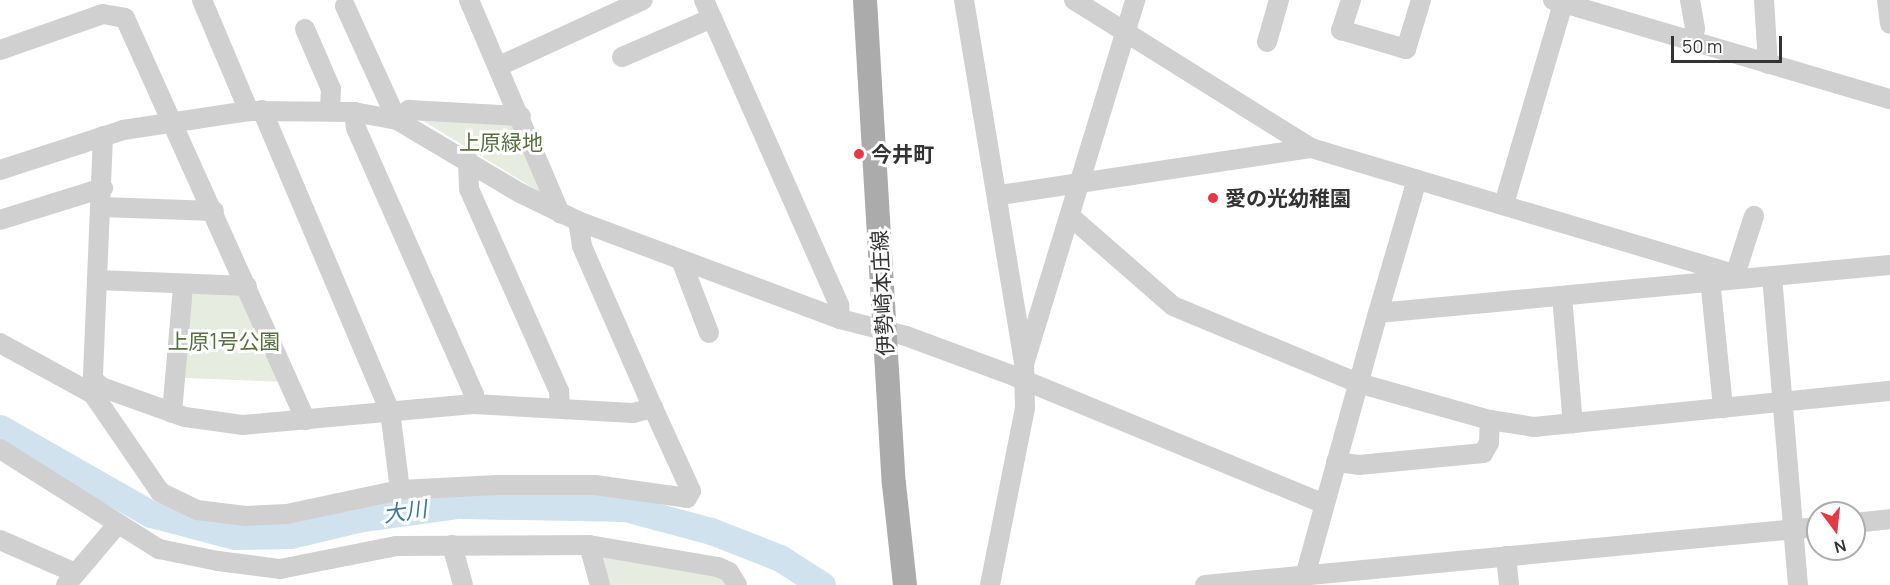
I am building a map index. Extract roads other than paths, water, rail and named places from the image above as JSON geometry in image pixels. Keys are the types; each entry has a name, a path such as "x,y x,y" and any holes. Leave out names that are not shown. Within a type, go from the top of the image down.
{"main road":[{"name":"伊勢崎本庄線","path":"865,0 897,525 906,585"}],"street":[{"path":"202,0 256,110 390,411 400,490"},
{"path":"469,0 521,116 560,213"},
{"path":"499,66 643,0"},
{"path":"704,0 839,305 840,319"},
{"path":"964,0 999,195 1024,373 1025,408 990,585"},
{"path":"1074,0 1311,148 1737,275"},
{"path":"1024,373 1135,0"},
{"path":"1267,42 1279,0"},
{"path":"1351,0 1341,30 1406,50 1421,0"},
{"path":"1690,0 1695,29 1690,41"},
{"path":"1764,0 1771,52 1768,64"},
{"path":"1887,0 1890,24"},
{"path":"1504,204 1563,2 1890,99"},
{"path":"345,6 397,120"},
{"path":"0,50 112,7 130,26 306,420"},
{"path":"622,57 712,18"},
{"path":"304,29 331,89 330,110"},
{"path":"0,170 103,136 256,110 330,110 397,120 578,221 840,319 1024,373 1322,503"},
{"path":"397,120 409,110 521,116"},
{"path":"354,112 356,128 474,394 473,404"},
{"path":"103,136 93,379 97,390 160,492 197,510 268,516 400,490 595,485 687,498 691,491 582,246 578,221"},
{"path":"999,195 1311,148"},
{"path":"468,160 469,189 559,391 560,406"},
{"path":"1305,576 1322,503 1336,462 1417,180"},
{"path":"0,220 102,197 214,211"},
{"path":"1737,275 1754,216"},
{"path":"1071,217 1173,306 1358,383 1490,420 1534,427 1890,391"},
{"path":"681,260 709,333"},
{"path":"1378,313 1562,296 1737,275 1772,276 1890,265"},
{"path":"1772,276 1798,585"},
{"path":"98,279 183,286 248,286"},
{"path":"1710,279 1723,408"},
{"path":"172,413 183,286"},
{"path":"1562,296 1574,423"},
{"path":"0,343 97,390 172,413 243,425 473,404 560,406 633,413 653,408"},
{"path":"1336,462 1359,465 1483,453 1489,442 1490,420"},
{"path":"0,449 36,468 116,526 159,549 276,577 396,546 590,545 718,567 729,572 737,585"},
{"path":"1866,522 1890,519"},
{"path":"0,540 71,579 116,526"},
{"path":"1205,585 1806,529"},
{"path":"452,545 463,585"},
{"path":"590,545 600,585"},
{"path":"1506,556 1509,585"}],"waterway":[{"name":"大川","path":"0,428 151,514 235,536 290,535 357,519 458,505 625,508 711,531 780,558 822,585"}],"place":[{"name":"今井町","path":"859,154"},
{"name":"愛の光幼稚園","path":"1213,198"}],"park label":[{"name":"上原緑地","path":"501,142"},
{"name":"上原1号公園","path":"224,341"}]}
